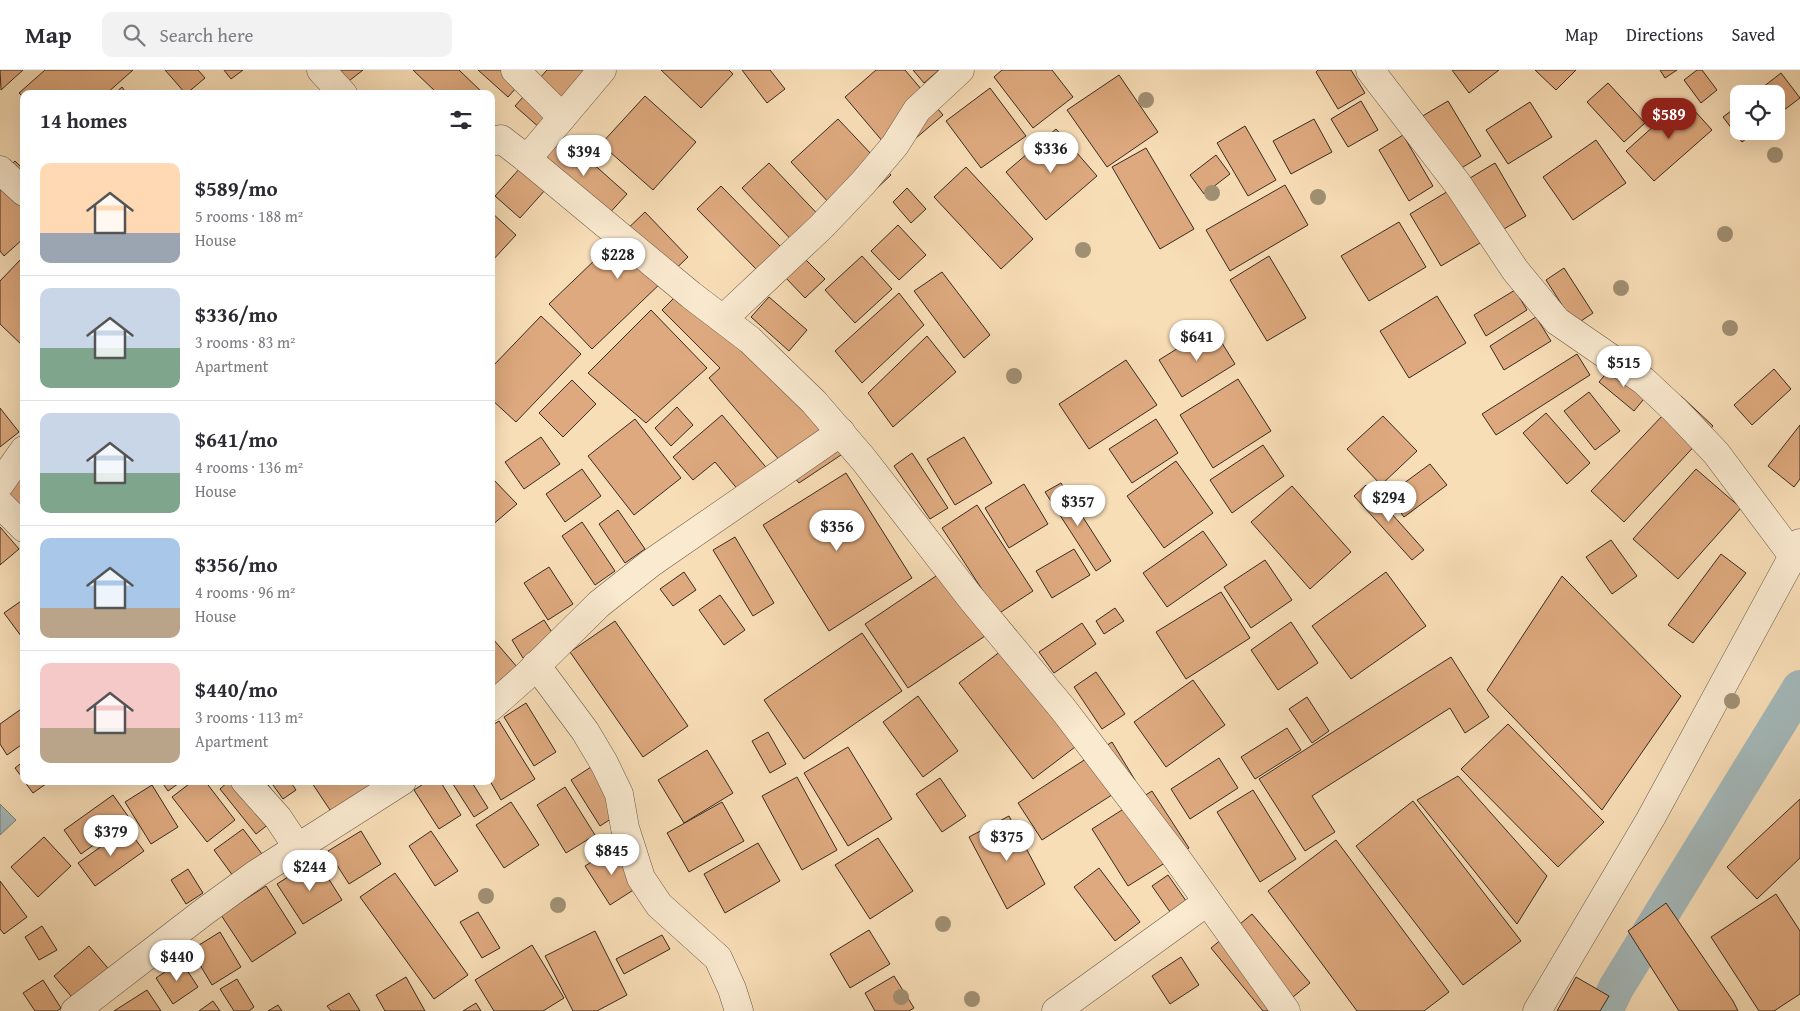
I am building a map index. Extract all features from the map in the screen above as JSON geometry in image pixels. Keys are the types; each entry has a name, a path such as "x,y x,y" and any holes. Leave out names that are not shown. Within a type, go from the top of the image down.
{"street":[{"path":"321,70 339,90"},
{"path":"515,70 562,117"},
{"path":"527,159 602,70"},
{"path":"724,319 821,227 895,145 918,110 960,70"},
{"path":"1370,70 1457,183 1515,270 1558,321 1644,382 1675,410 1716,453 1797,550 1651,818 1537,1011"},
{"path":"495,141 501,139 527,159 750,340 814,402 864,460 970,597 1063,709 1174,856 1286,1011"},
{"path":"0,170 20,188"},
{"path":"495,703 599,604 651,563 841,432"},
{"path":"0,484 20,456"},
{"path":"0,504 20,524"},
{"path":"536,665 585,730 604,762 619,794 625,828 641,878 659,905 718,958 732,989 739,1011"},
{"path":"249,785 278,818 298,848"},
{"path":"75,1011 204,911 256,874 396,785"},
{"path":"1056,1011 1207,902"}],"shaded area":[{"path":"0,804 16,820 0,835"}],"building":[{"path":"0,70 23,70 1,90"},
{"path":"45,70 133,70 110,90 22,90"},
{"path":"165,70 198,70 205,78 191,90 182,90"},
{"path":"224,70 243,70 231,79"},
{"path":"335,70 363,70 345,84"},
{"path":"413,70 459,70 480,90 434,90"},
{"path":"478,70 532,70 508,97"},
{"path":"547,70 592,70 541,129 515,106"},
{"path":"661,70 729,70 733,74 701,108"},
{"path":"742,70 770,70 785,89 767,103"},
{"path":"876,70 905,70 943,115 895,156 845,97"},
{"path":"913,70 939,70 924,83"},
{"path":"1002,70 1052,70 1073,97 1033,128 994,77"},
{"path":"1318,70 1351,70 1365,93 1338,109 1316,72"},
{"path":"1452,70 1499,70 1469,93"},
{"path":"1535,70 1576,70 1556,90"},
{"path":"1660,70 1677,70 1665,78"},
{"path":"1697,70 1702,70 1717,90 1701,103 1684,80"},
{"path":"1781,73 1800,98 1785,109 1785,85 1766,85"},
{"path":"1119,75 1158,132 1107,167 1067,110"},
{"path":"1608,83 1645,123 1624,142 1587,102"},
{"path":"990,88 1026,136 981,168 946,121"},
{"path":"645,96 696,142 653,190 601,144"},
{"path":"1684,99 1712,130 1654,181 1626,151"},
{"path":"1361,101 1378,130 1348,147 1331,119"},
{"path":"1448,101 1481,156 1447,177 1414,121"},
{"path":"1530,102 1552,137 1508,164 1486,130"},
{"path":"1730,112 1730,126 1723,117"},
{"path":"838,119 891,175 844,219 791,162"},
{"path":"1314,119 1332,152 1291,174 1273,141"},
{"path":"1245,126 1276,180 1248,196 1217,143"},
{"path":"1056,129 1097,176 1046,220 1006,172"},
{"path":"1403,135 1433,186 1409,201 1379,150"},
{"path":"562,136 627,194 606,217 542,159"},
{"path":"1596,140 1626,183 1573,220 1543,177"},
{"path":"1146,148 1194,229 1160,249 1112,167"},
{"path":"1216,155 1230,174 1204,194 1190,175"},
{"path":"15,161 20,166 20,242 4,256 0,251 0,175"},
{"path":"769,163 828,225 801,250 742,188"},
{"path":"1495,163 1526,216 1441,266 1410,214"},
{"path":"521,167 546,189 520,218 495,196"},
{"path":"966,167 1033,239 1001,269 934,197"},
{"path":"1285,185 1308,225 1230,271 1206,230"},
{"path":"721,186 783,249 759,272 697,209"},
{"path":"907,188 926,209 911,223 893,202"},
{"path":"645,212 688,257 592,349 549,304"},
{"path":"495,216 516,235 495,258"},
{"path":"1399,222 1426,267 1369,301 1341,256"},
{"path":"898,225 926,255 899,280 871,251"},
{"path":"862,256 892,289 855,323 825,290"},
{"path":"1269,256 1306,318 1267,341 1230,280"},
{"path":"805,259 825,279 805,298 785,277"},
{"path":"20,260 20,343 0,324 0,281"},
{"path":"1564,268 1593,313 1575,325 1546,280"},
{"path":"942,272 990,335 964,358 914,291"},
{"path":"693,279 856,445 799,483 709,378 720,368 662,310"},
{"path":"1515,290 1527,310 1486,336 1474,315"},
{"path":"899,293 924,325 862,383 835,351"},
{"path":"1437,296 1466,343 1409,378 1380,331"},
{"path":"769,297 807,330 789,351 751,317"},
{"path":"651,310 707,368 646,423 588,373"},
{"path":"541,316 581,354 516,422 495,403 495,364"},
{"path":"1536,317 1551,341 1504,370 1490,346"},
{"path":"1212,327 1235,364 1182,397 1159,360"},
{"path":"927,336 956,372 893,427 868,393"},
{"path":"1577,354 1590,375 1496,435 1482,414"},
{"path":"1126,360 1157,405 1089,449 1059,404"},
{"path":"1613,365 1648,394 1634,411 1599,382"},
{"path":"1774,369 1791,389 1752,425 1734,405"},
{"path":"1238,379 1271,431 1213,468 1180,415"},
{"path":"572,380 596,404 563,437 539,413"},
{"path":"1589,392 1620,431 1595,450 1564,411"},
{"path":"1681,396 1713,426 1624,522 1591,491"},
{"path":"677,407 693,425 671,446 655,428"},
{"path":"0,408 19,432 0,447"},
{"path":"1546,413 1590,463 1567,484 1523,433"},
{"path":"722,415 781,485 754,509 715,462 693,480 673,457"},
{"path":"1383,416 1417,451 1381,485 1347,449"},
{"path":"635,419 681,478 634,515 588,456"},
{"path":"1156,419 1178,453 1132,483 1109,449"},
{"path":"1800,425 1800,479 1794,487 1768,466"},
{"path":"541,437 560,464 524,489 505,462"},
{"path":"964,437 992,483 955,505 927,459"},
{"path":"1263,445 1284,476 1232,513 1210,480"},
{"path":"912,453 948,508 930,519 894,466"},
{"path":"1176,461 1213,513 1164,548 1127,496"},
{"path":"1430,464 1447,485 1404,517 1388,495"},
{"path":"582,469 601,496 565,522 546,494"},
{"path":"1696,469 1741,508 1678,579 1633,539"},
{"path":"846,473 912,578 829,631 763,525"},
{"path":"20,480 20,508 6,492"},
{"path":"495,481 517,504 495,523"},
{"path":"1061,483 1111,561 1096,571 1045,492"},
{"path":"1024,484 1048,524 1009,548 985,508"},
{"path":"1366,485 1424,550 1412,560 1354,496"},
{"path":"1292,486 1351,552 1310,589 1251,522"},
{"path":"977,505 1033,591 998,614 942,528"},
{"path":"618,510 645,549 625,563 599,524"},
{"path":"582,522 615,571 595,585 562,536"},
{"path":"0,527 19,549 0,565"},
{"path":"1203,531 1227,565 1167,607 1143,573"},
{"path":"735,537 774,603 753,616 713,550"},
{"path":"1611,540 1637,576 1612,594 1586,557"},
{"path":"1074,549 1090,575 1052,598 1036,571"},
{"path":"1721,554 1746,573 1693,643 1668,625"},
{"path":"1265,560 1292,600 1251,628 1224,587"},
{"path":"549,567 573,604 548,620 524,583"},
{"path":"684,572 696,590 673,606 660,589"},
{"path":"942,572 985,636 908,688 865,624"},
{"path":"1386,572 1426,626 1351,679 1312,626"},
{"path":"1562,576 1681,696 1602,810 1487,690"},
{"path":"1221,592 1250,638 1186,679 1156,632"},
{"path":"720,595 745,630 724,645 699,610"},
{"path":"20,602 20,635 4,613"},
{"path":"1115,608 1124,621 1104,634 1096,621"},
{"path":"544,620 555,637 523,658 512,640"},
{"path":"615,621 688,726 643,757 570,652"},
{"path":"1291,622 1318,663 1278,690 1251,650"},
{"path":"1082,623 1096,644 1054,673 1039,652"},
{"path":"862,633 902,691 804,759 764,700"},
{"path":"495,641 518,668 495,688"},
{"path":"1001,651 1075,747 1033,779 959,683"},
{"path":"1451,657 1489,717 1465,733 1450,708 1312,796 1335,832 1305,851 1259,779"},
{"path":"1096,672 1125,714 1102,729 1074,687"},
{"path":"1193,680 1225,725 1166,767 1134,722"},
{"path":"918,696 958,751 923,777 883,722"},
{"path":"1307,697 1329,731 1312,743 1289,709"},
{"path":"526,703 556,752 534,766 504,717"},
{"path":"20,710 20,746 7,755 0,744 0,724"},
{"path":"499,721 535,779 501,800 492,785 495,785 495,724"},
{"path":"1508,724 1604,822 1558,867 1461,769"},
{"path":"1287,728 1301,750 1255,779 1241,757"},
{"path":"768,732 786,764 770,773 752,741"},
{"path":"1112,742 1135,780 1042,840 1018,803"},
{"path":"848,747 892,819 848,846 804,773"},
{"path":"707,750 733,793 684,823 658,780"},
{"path":"1219,758 1238,788 1190,819 1171,789"},
{"path":"20,764 20,775 15,768"},
{"path":"591,767 620,813 600,826 571,780"},
{"path":"1458,776 1547,876 1517,924 1417,800"},
{"path":"797,777 837,850 802,870 762,796"},
{"path":"940,778 966,816 942,832 916,794"},
{"path":"27,785 44,785 33,793"},
{"path":"152,785 178,827 151,844 125,802"},
{"path":"164,785 176,785 168,791"},
{"path":"188,785 208,785 235,820 207,842 172,797"},
{"path":"224,785 268,785 287,810 256,834 220,789"},
{"path":"273,785 293,785 296,790 283,799"},
{"path":"313,785 373,785 332,813"},
{"path":"422,785 442,785 461,815 439,829 414,790"},
{"path":"454,785 474,785 488,808 474,817"},
{"path":"565,787 595,835 566,853 537,805"},
{"path":"1253,790 1296,859 1260,882 1217,812"},
{"path":"1152,791 1189,848 1128,886 1092,829"},
{"path":"113,795 130,819 81,854 64,830"},
{"path":"1800,799 1800,858 1757,899 1727,867"},
{"path":"1413,801 1521,941 1463,985 1356,846"},
{"path":"511,802 539,845 504,868 476,825"},
{"path":"722,802 744,841 689,872 667,833"},
{"path":"1009,816 1045,884 1007,909 969,837"},
{"path":"127,828 144,851 95,886 78,863"},
{"path":"243,829 262,854 233,876 214,850"},
{"path":"361,831 381,864 349,884 328,851"},
{"path":"431,831 458,871 435,886 409,846"},
{"path":"44,837 71,866 38,897 11,867"},
{"path":"878,838 913,891 870,919 835,865"},
{"path":"1336,840 1449,992 1424,1011 1357,1011 1268,891"},
{"path":"758,843 780,881 725,913 704,874"},
{"path":"614,848 638,887 610,905 585,866"},
{"path":"316,859 342,900 303,924 277,884"},
{"path":"1099,868 1140,922 1115,941 1074,887"},
{"path":"188,869 203,893 186,904 171,880"},
{"path":"395,873 468,975 434,999 360,897"},
{"path":"1168,875 1191,908 1175,919 1152,886"},
{"path":"0,881 27,917 4,934 0,929"},
{"path":"266,886 296,933 252,962 221,915"},
{"path":"1776,894 1800,931 1800,994 1774,1011 1759,1011 1711,937"},
{"path":"1666,903 1738,1011 1679,1011 1628,931"},
{"path":"478,912 500,948 482,958 460,922"},
{"path":"1252,914 1310,983 1276,1011 1263,1011 1211,948"},
{"path":"42,926 57,950 39,960 25,937"},
{"path":"869,930 890,964 850,988 830,954"},
{"path":"595,931 627,995 597,1011 573,1011 545,956"},
{"path":"220,932 241,967 212,985 191,950"},
{"path":"662,935 670,949 624,974 616,959"},
{"path":"532,945 564,998 543,1011 494,1011 475,980"},
{"path":"89,946 112,973 77,1003 54,976"},
{"path":"1181,957 1199,985 1170,1004 1152,976"},
{"path":"181,961 198,987 173,1004 156,978"},
{"path":"894,976 914,1008 909,1011 875,1011 865,993"},
{"path":"406,977 425,1011 385,1011 376,995"},
{"path":"1576,977 1609,996 1600,1011 1557,1011"},
{"path":"237,979 254,1007 249,1011 234,1011 220,989"},
{"path":"43,980 61,1008 57,1011 35,1011 23,993"},
{"path":"147,990 161,1011 114,1011"},
{"path":"349,993 360,1011 331,1011 327,1006"},
{"path":"213,1001 220,1011 199,1011"},
{"path":"476,1003 481,1011 463,1011"},
{"path":"278,1005 282,1011 268,1011"}],"waterway":[{"path":"1605,1011 1616,988 1800,688"}]}
